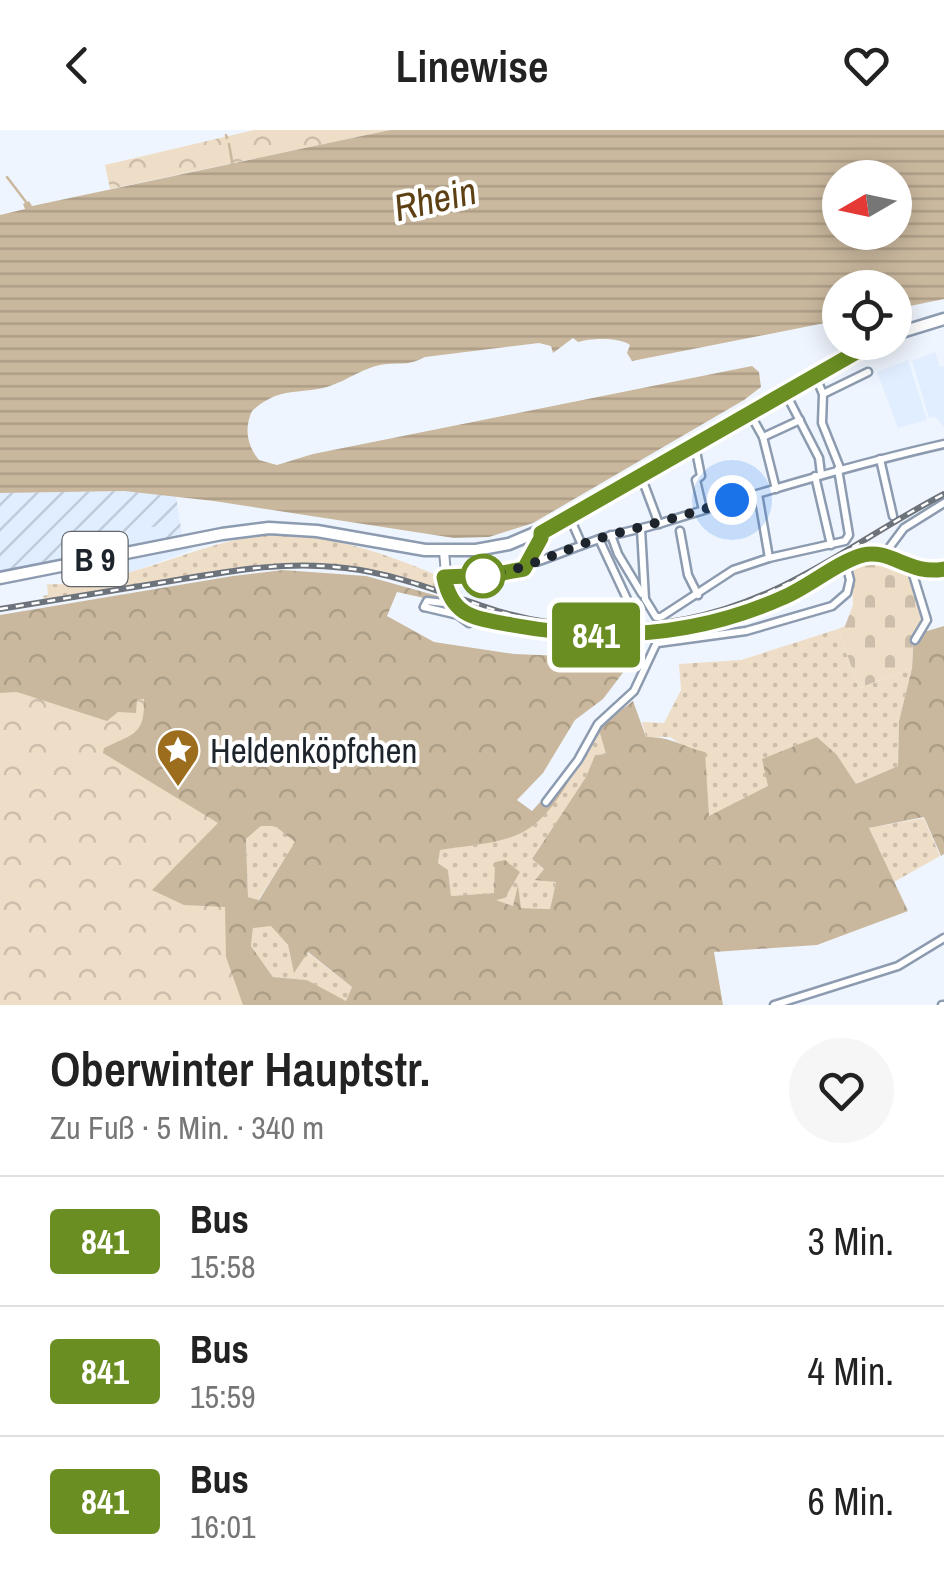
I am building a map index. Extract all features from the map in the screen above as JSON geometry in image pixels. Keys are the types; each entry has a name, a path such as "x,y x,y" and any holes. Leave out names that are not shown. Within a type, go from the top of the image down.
{"main road":[{"path":"912,328 944,318"},
{"name":"B 9","path":"0,578 256,529 296,528 444,551 509,544 570,518 842,360"}],"street":[{"path":"823,394 868,372"},
{"path":"611,535 618,554 656,617 698,595 733,570 845,541 849,535 839,469 822,423 823,394 815,375"},
{"path":"785,391 819,458 818,475 831,545"},
{"path":"749,412 764,436 776,488"},
{"path":"764,436 800,420"},
{"path":"694,444 701,476 696,480 701,511"},
{"path":"444,577 524,569 611,535 839,469 944,444"},
{"path":"880,459 893,516"},
{"path":"641,476 659,524"},
{"path":"758,494 770,558"},
{"path":"883,556 904,528 944,503"},
{"path":"570,518 582,545"},
{"path":"641,529 645,600"},
{"path":"680,532 688,575 698,595"},
{"path":"524,569 541,533"},
{"path":"598,540 628,600"},
{"path":"444,551 444,577 453,604"},
{"path":"658,638 754,610 864,555 883,556 928,572 944,569"},
{"path":"469,623 458,616 430,610 424,604 453,604 473,616 562,633 658,638 746,630 832,606 847,593 850,580 846,564"},
{"path":"911,568 927,620 915,640"},
{"path":"546,802 578,760 598,724 634,691 658,638"},
{"path":"774,1005 898,966 944,938"}],"shaded area":[{"path":"935,352 940,367 944,366 944,428 936,417 929,418 912,361"},
{"path":"908,360 927,420 898,428 877,372"},
{"path":"124,491 176,496 182,535 167,539 163,525 64,544 65,558 0,571 0,493"},
{"path":"164,525 167,539 65,558 63,544"},
{"path":"191,546 192,550 122,575 82,581 79,567"}],"green space":[{"path":"254,130 390,130 110,189 105,165"},
{"path":"269,534 314,537 377,553 439,576 442,589 368,569 283,563 44,600 43,596 48,595 47,584 102,579"},
{"path":"876,558 909,571 926,621 913,641 912,668 859,688 838,629 845,626 853,605 852,564"},
{"path":"283,570 366,576 445,598 442,602 397,592 387,616 434,642 514,654 590,657 624,644 625,670 603,699 575,720 543,773 517,800 532,811 562,778 587,736 633,701 646,737 670,740 705,752 709,816 768,786 762,759 817,737 837,755 856,784 898,766 899,721 912,668 913,640 923,626 927,631 944,626 944,854 941,856 924,817 869,828 908,911 817,945 714,952 723,1005 153,1005 0,710 0,615","holes":["600,733 606,754 595,755 586,777 532,859 544,869 535,880 556,882 550,909 521,908 518,885 513,906 496,900 505,898 520,872 505,860 495,862 494,893 451,896 448,870 438,863 440,850 499,841 531,827 560,795","261,826 275,826 295,842 259,900 248,897 246,839","271,926 288,945 294,973 308,952 352,987 346,1001 307,980 273,977 251,946 253,928"]},
{"path":"838,629 859,688 912,668 899,721 898,766 856,784 837,755 709,817 683,746 670,737 646,737 642,722 664,723 681,690 679,664 741,660"},
{"path":"17,692 107,721 118,712 136,713 137,699 144,699 139,727 130,736 104,748 103,753 218,823 152,890 184,905 225,907 226,957 243,1005 0,1005 0,693"},
{"path":"600,731 606,754 595,755 586,777 532,859 544,869 536,879 556,882 550,909 521,908 518,889 513,906 493,900 505,898 495,863 495,893 451,896 448,870 438,863 439,850 504,839 533,825 565,786"},
{"path":"924,818 940,856 894,882 869,828"},
{"path":"261,826 275,826 296,842 258,900 248,897 246,839"},
{"path":"271,925 288,945 294,972 307,952 352,987 346,1002 307,980 273,977 251,946 253,928"}],"water":[{"name":"Rhein","path":"390,130 944,130 944,299 912,306 912,270 822,270 822,324 632,361 627,353 630,345 625,342 578,342 573,338 553,353 551,346 539,343 425,357 371,368 327,387 280,395 252,411 248,437 252,449 259,460 277,465 313,454 752,366 759,372 761,387 744,400 533,523 489,537 454,538 124,491 0,493 0,215 25,209 23,204 29,201 32,206"}],"waterway":[{"path":"229,144 233,167"},
{"path":"7,177 26,202"}],"railway":[{"path":"0,609 232,571 300,565 385,575 545,622 592,626 663,623 757,598 944,494"}],"bus line":[{"name":"841","path":"840,360 541,533 524,569 444,577 448,597 465,613 503,623 562,633 628,635 678,630 735,616 790,595 864,555 883,556 921,571 944,569"}],"place":[{"name":"Heldenköpfchen","path":"178,788"}],"route":[{"path":"483,576 524,569 611,535 732,500"}]}
